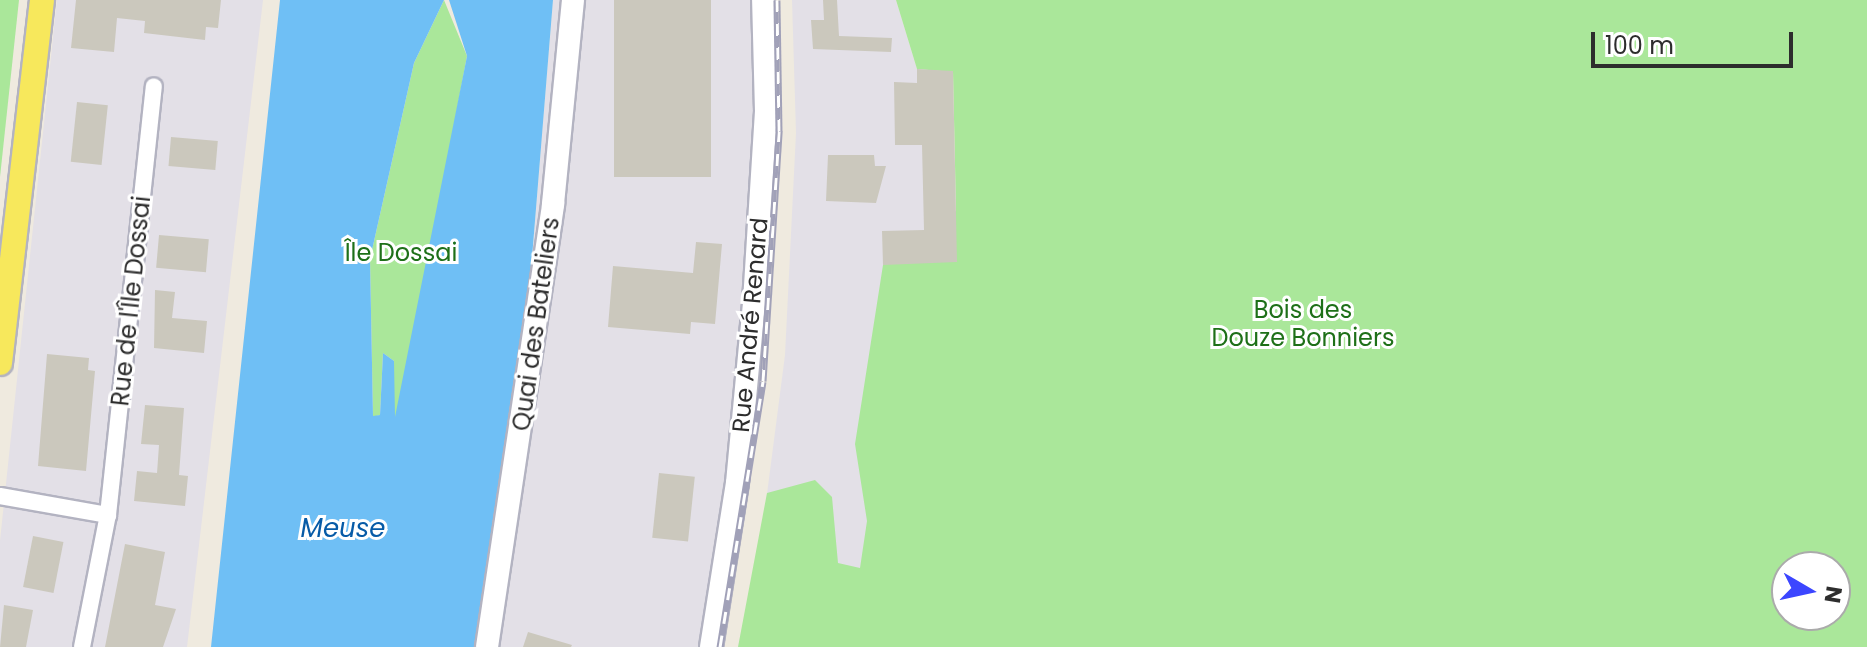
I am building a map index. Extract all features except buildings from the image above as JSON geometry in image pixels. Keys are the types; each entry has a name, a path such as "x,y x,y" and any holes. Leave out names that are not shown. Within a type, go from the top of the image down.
{"main road":[{"path":"0,363 42,0"}],"street":[{"name":"Quai des Bateliers","path":"487,647 553,204 573,0"},
{"name":"Rue André Renard","path":"711,647 737,483 754,302 766,111 763,0"},
{"name":"Rue de l'Île Dossai","path":"82,647 108,515 154,86"},
{"path":"0,496 108,515"}],"shaded area":[{"path":"57,0 263,0 187,647 0,647 0,541"},
{"path":"553,0 767,0 769,90 714,647 476,647 523,368"},
{"path":"792,0 896,0 917,69 953,71 916,552 738,647 760,548 785,355 796,133"}],"green space":[{"path":"0,0 19,0 0,177"},
{"name":"Île Dossai","path":"444,0 467,56 401,406 395,418 390,413 394,361 383,353 380,415 373,417 370,259 414,63"},
{"name":"Bois des Douze Bonniers","path":"896,0 1867,0 1867,647 738,647 767,493 815,480 832,497 838,563 860,568 867,521 855,444 883,265 956,211 953,72 917,69"}],"water":[{"name":"Meuse","path":"280,0 444,0 414,63 370,259 373,416 380,415 383,353 394,361 395,417 467,56 449,0 553,0 523,368 476,647 211,647"}],"railway":[{"path":"720,647 763,381 779,131 777,0"}]}
